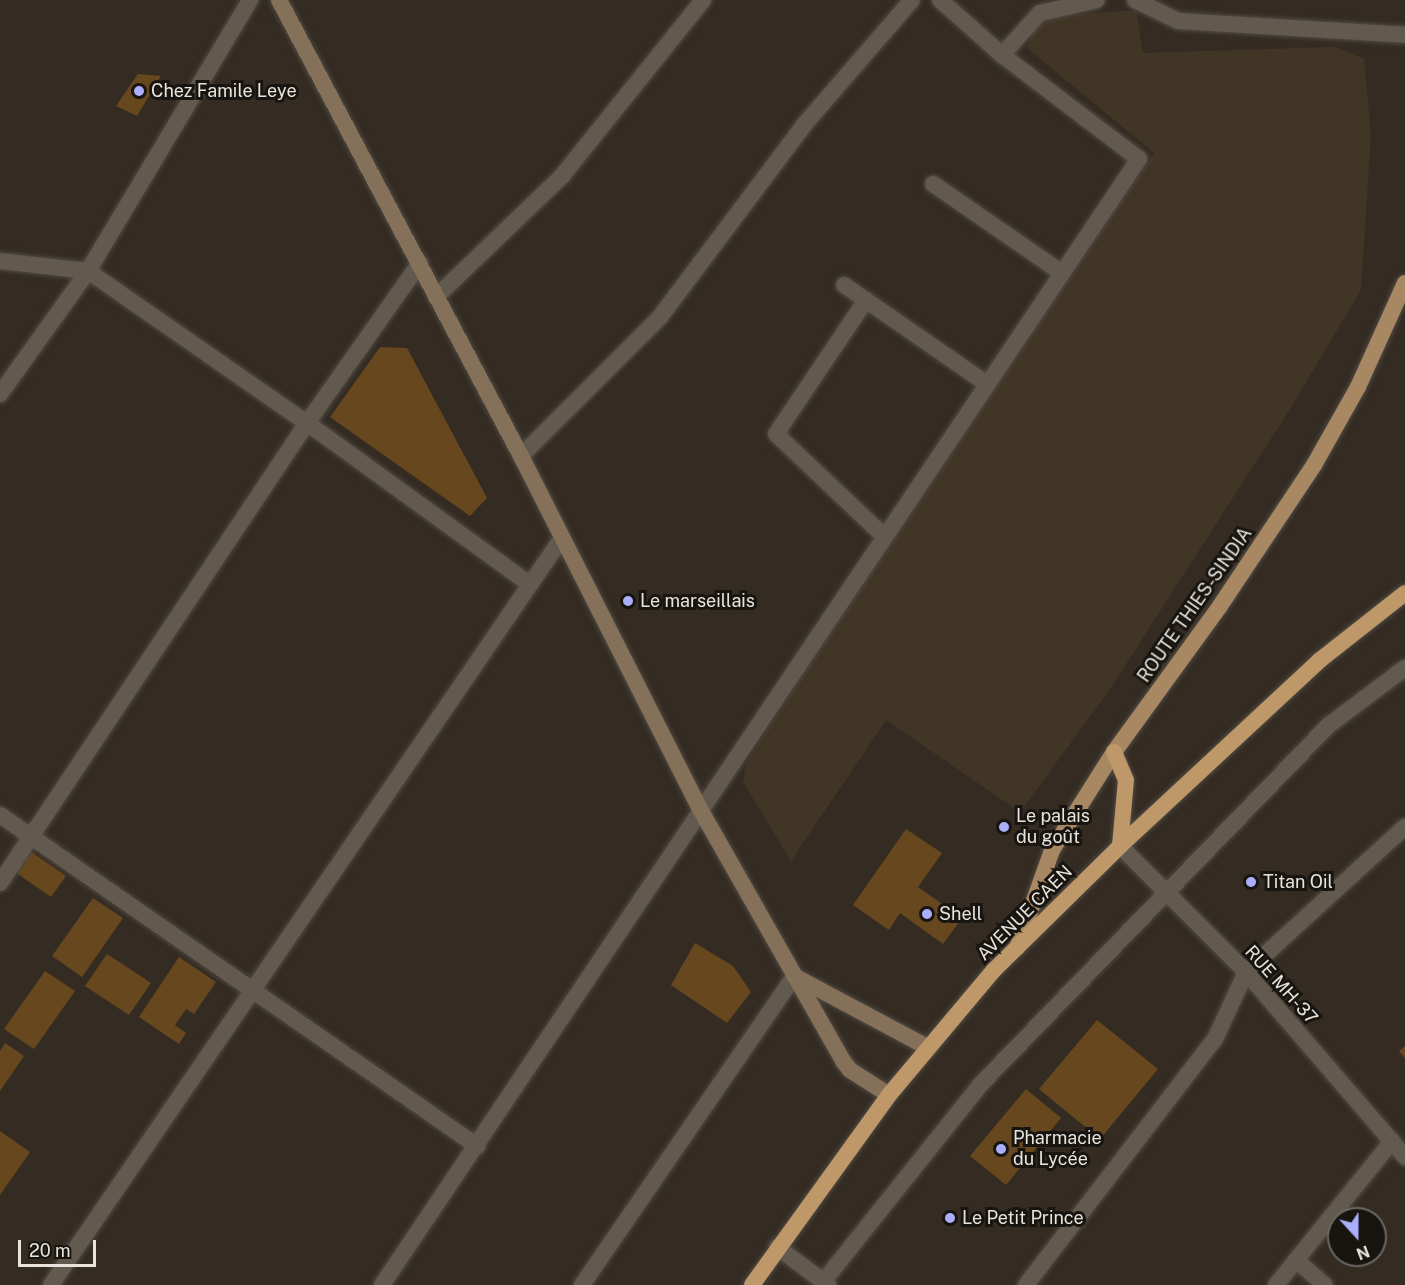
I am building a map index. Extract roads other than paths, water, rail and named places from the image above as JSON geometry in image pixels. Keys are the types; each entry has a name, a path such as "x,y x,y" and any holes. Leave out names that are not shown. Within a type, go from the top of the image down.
{"highway":[{"name":"AVENUE CAEN","path":"752,1285 777,1247 889,1095 927,1047 1017,948 1120,846 1320,660 1405,593"},
{"path":"1114,752 1126,780 1120,846"}],"main road":[{"path":"279,0 521,456 700,809 850,1070 889,1095"},
{"name":"ROUTE THIES-SINDIA","path":"1017,948 1052,850 1114,752 1226,596 1314,465 1358,387 1405,283"},
{"path":"794,976 927,1047"}],"street":[{"path":"0,394 88,271 250,0"},
{"path":"436,297 562,176 703,0"},
{"path":"521,456 660,317 804,124 912,0"},
{"path":"382,1285 1139,159 1002,55 940,0"},
{"path":"1002,55 1041,12 1097,0"},
{"path":"1135,0 1178,21 1405,35"},
{"path":"933,184 1062,273"},
{"path":"0,261 88,271 307,423 528,583"},
{"path":"0,883 307,423 420,263"},
{"path":"844,285 987,384"},
{"path":"866,300 776,434 884,536"},
{"path":"51,1285 255,990 528,583 562,537"},
{"path":"777,1247 826,1283 981,1084 1329,724 1405,668"},
{"path":"0,815 477,1146"},
{"path":"1026,1285 1215,1039 1246,972 1405,827"},
{"name":"RUE MH-37","path":"1120,846 1246,972 1405,1157"},
{"path":"582,1285 794,976"},
{"path":"1276,1285 1392,1141"},
{"path":"1296,1260 1325,1285"}],"place":[{"name":"Chez Famile Leye","path":"139,91"},
{"name":"Le marseillais","path":"628,601"},
{"name":"Le palais du goût","path":"1004,827"},
{"name":"Titan Oil","path":"1251,882"},
{"name":"Shell","path":"927,914"},
{"name":"Pharmacie du Lycée","path":"1001,1149"},
{"name":"Le Petit Prince","path":"950,1218"}]}
